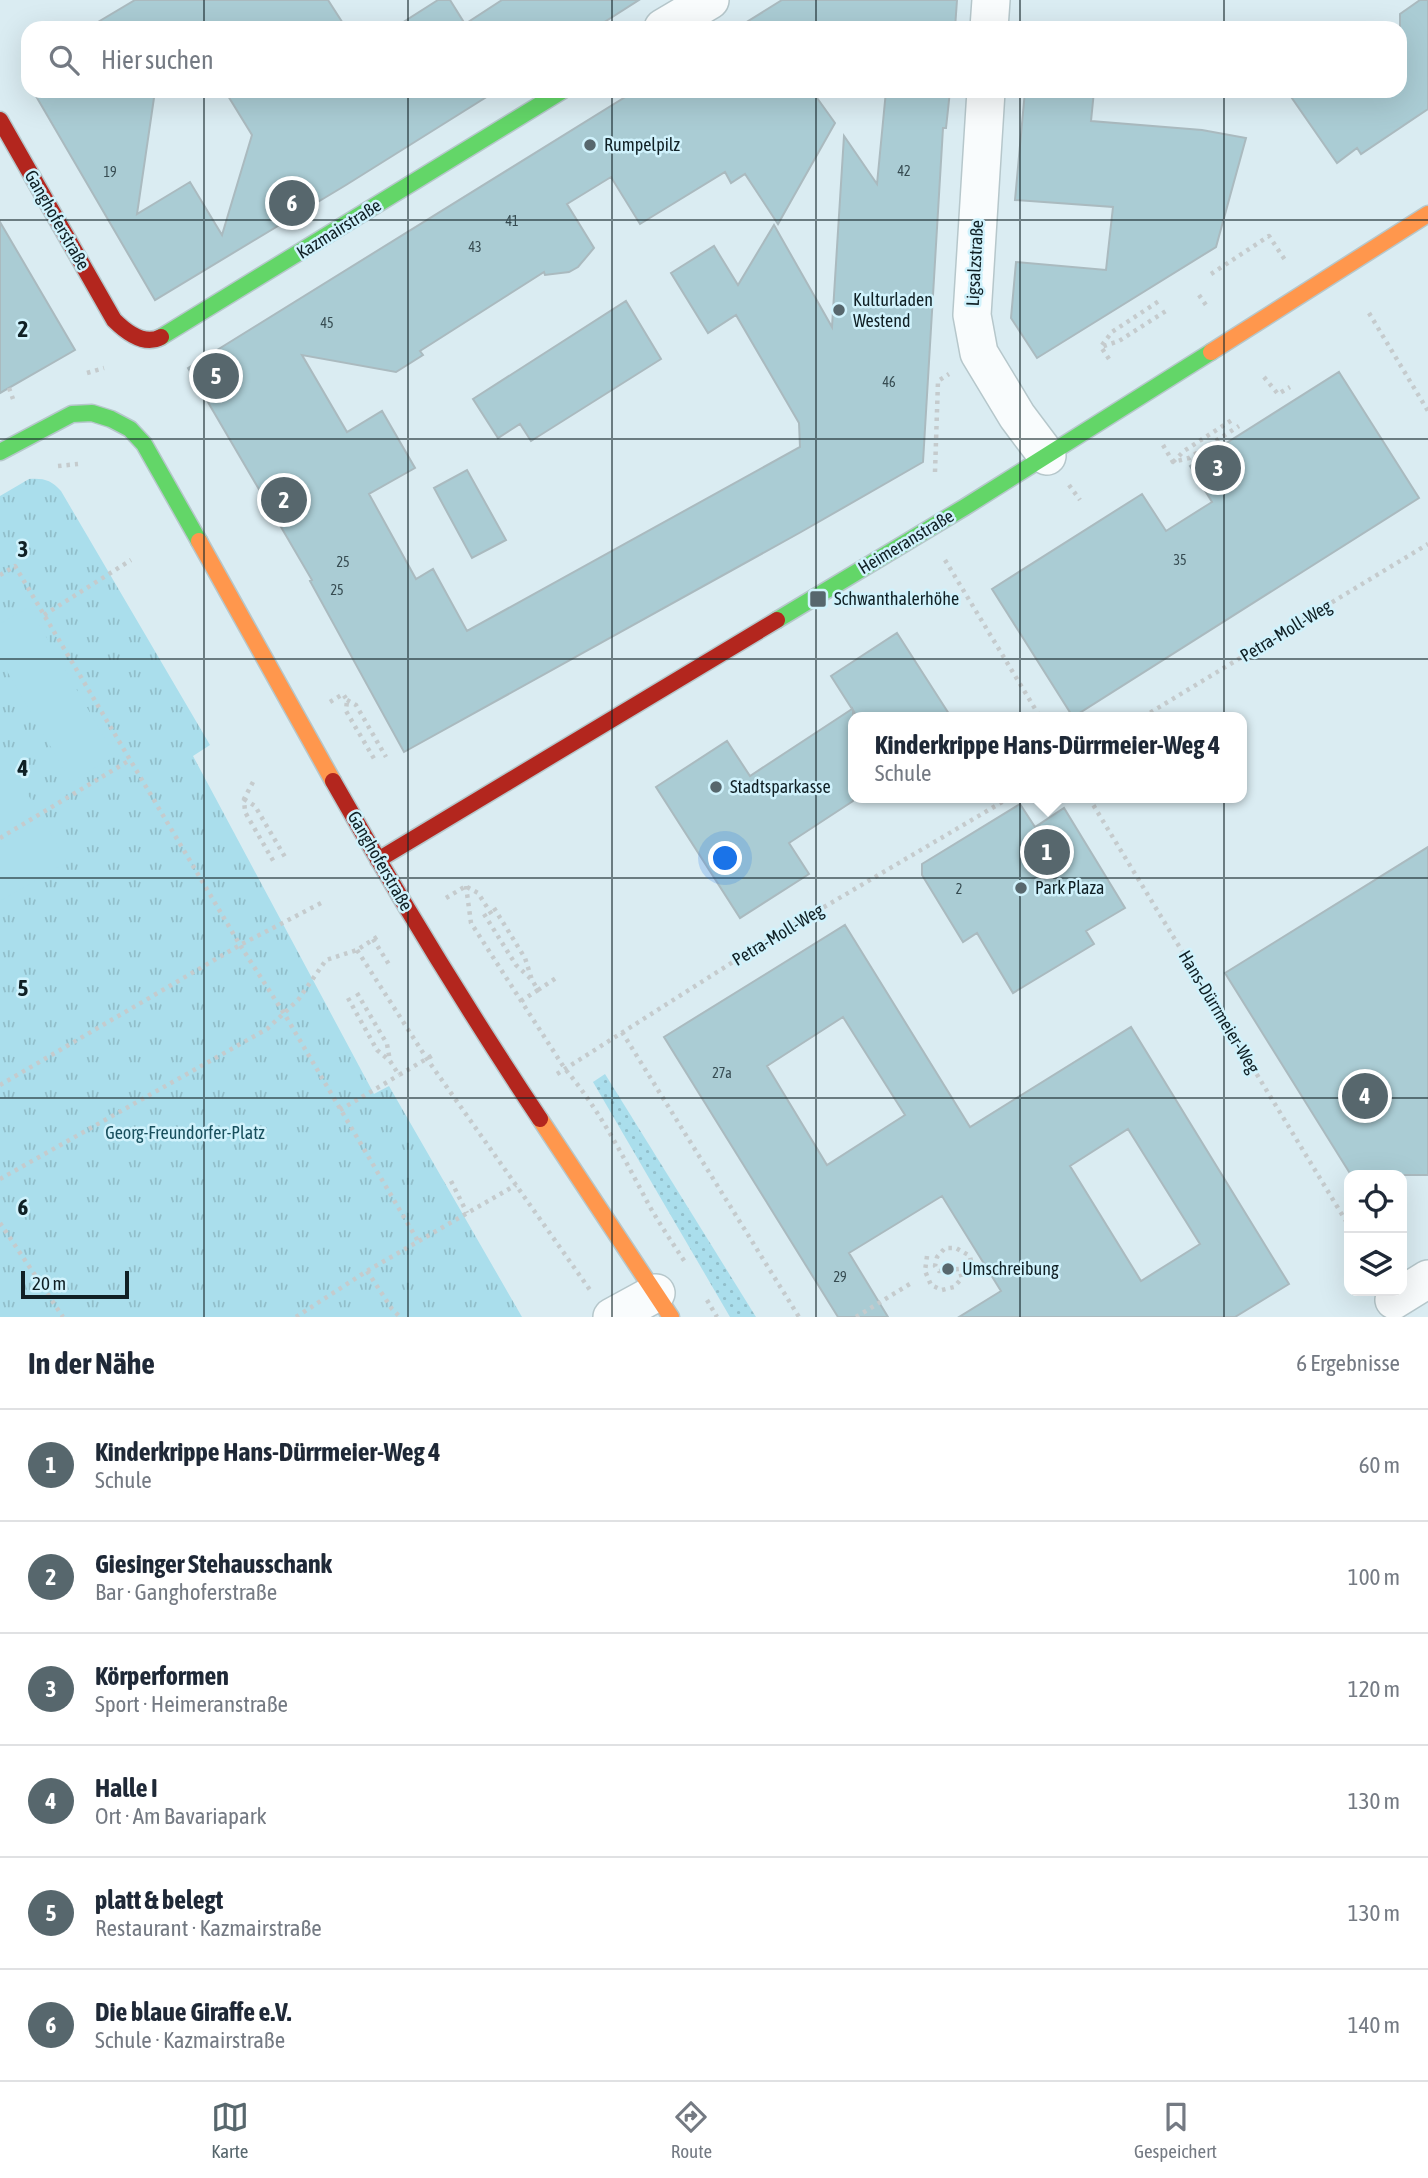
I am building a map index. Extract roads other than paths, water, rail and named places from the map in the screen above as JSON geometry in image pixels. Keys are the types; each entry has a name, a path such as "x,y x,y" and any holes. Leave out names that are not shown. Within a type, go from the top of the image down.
{"street":[{"path":"675,21 710,0"},
{"path":"990,21 991,0"},
{"name":"Kazmairstraße","path":"114,320 139,339 157,340 551,98"},
{"name":"Ligsalzstraße","path":"986,98 972,314 979,353 1017,416 1047,456"},
{"name":"Ganghoferstraße","path":"0,120 114,320"},
{"name":"Heimeranstraße","path":"377,860 1047,456 1428,214"},
{"name":"Ganghoferstraße","path":"0,452 72,414 92,413 111,419 130,429 144,444 377,860 496,1052 663,1305"},
{"path":"1394,1300 1428,1279"},
{"path":"604,1307 663,1305"}],"place":[{"name":"Rumpelpilz","path":"590,145"},
{"name":"Die blaue Giraffe e.V.","path":"292,203"},
{"name":"Kulturladen Westend","path":"839,310"},
{"name":"platt & belegt","path":"216,376"},
{"name":"Körperformen","path":"1218,468"},
{"name":"Giesinger Stehausschank","path":"284,500"},
{"name":"Schwanthalerhöhe","path":"818,599"},
{"name":"Stadtsparkasse","path":"716,787"},
{"name":"Kinderkrippe Hans-Dürrmeier-Weg 4","path":"1047,852"},
{"name":"Park Plaza","path":"1021,888"},
{"name":"Halle I","path":"1365,1096"},
{"name":"Umschreibung","path":"948,1269"}],"park label":[{"name":"Georg-Freundorfer-Platz","path":"185,1133"}]}
